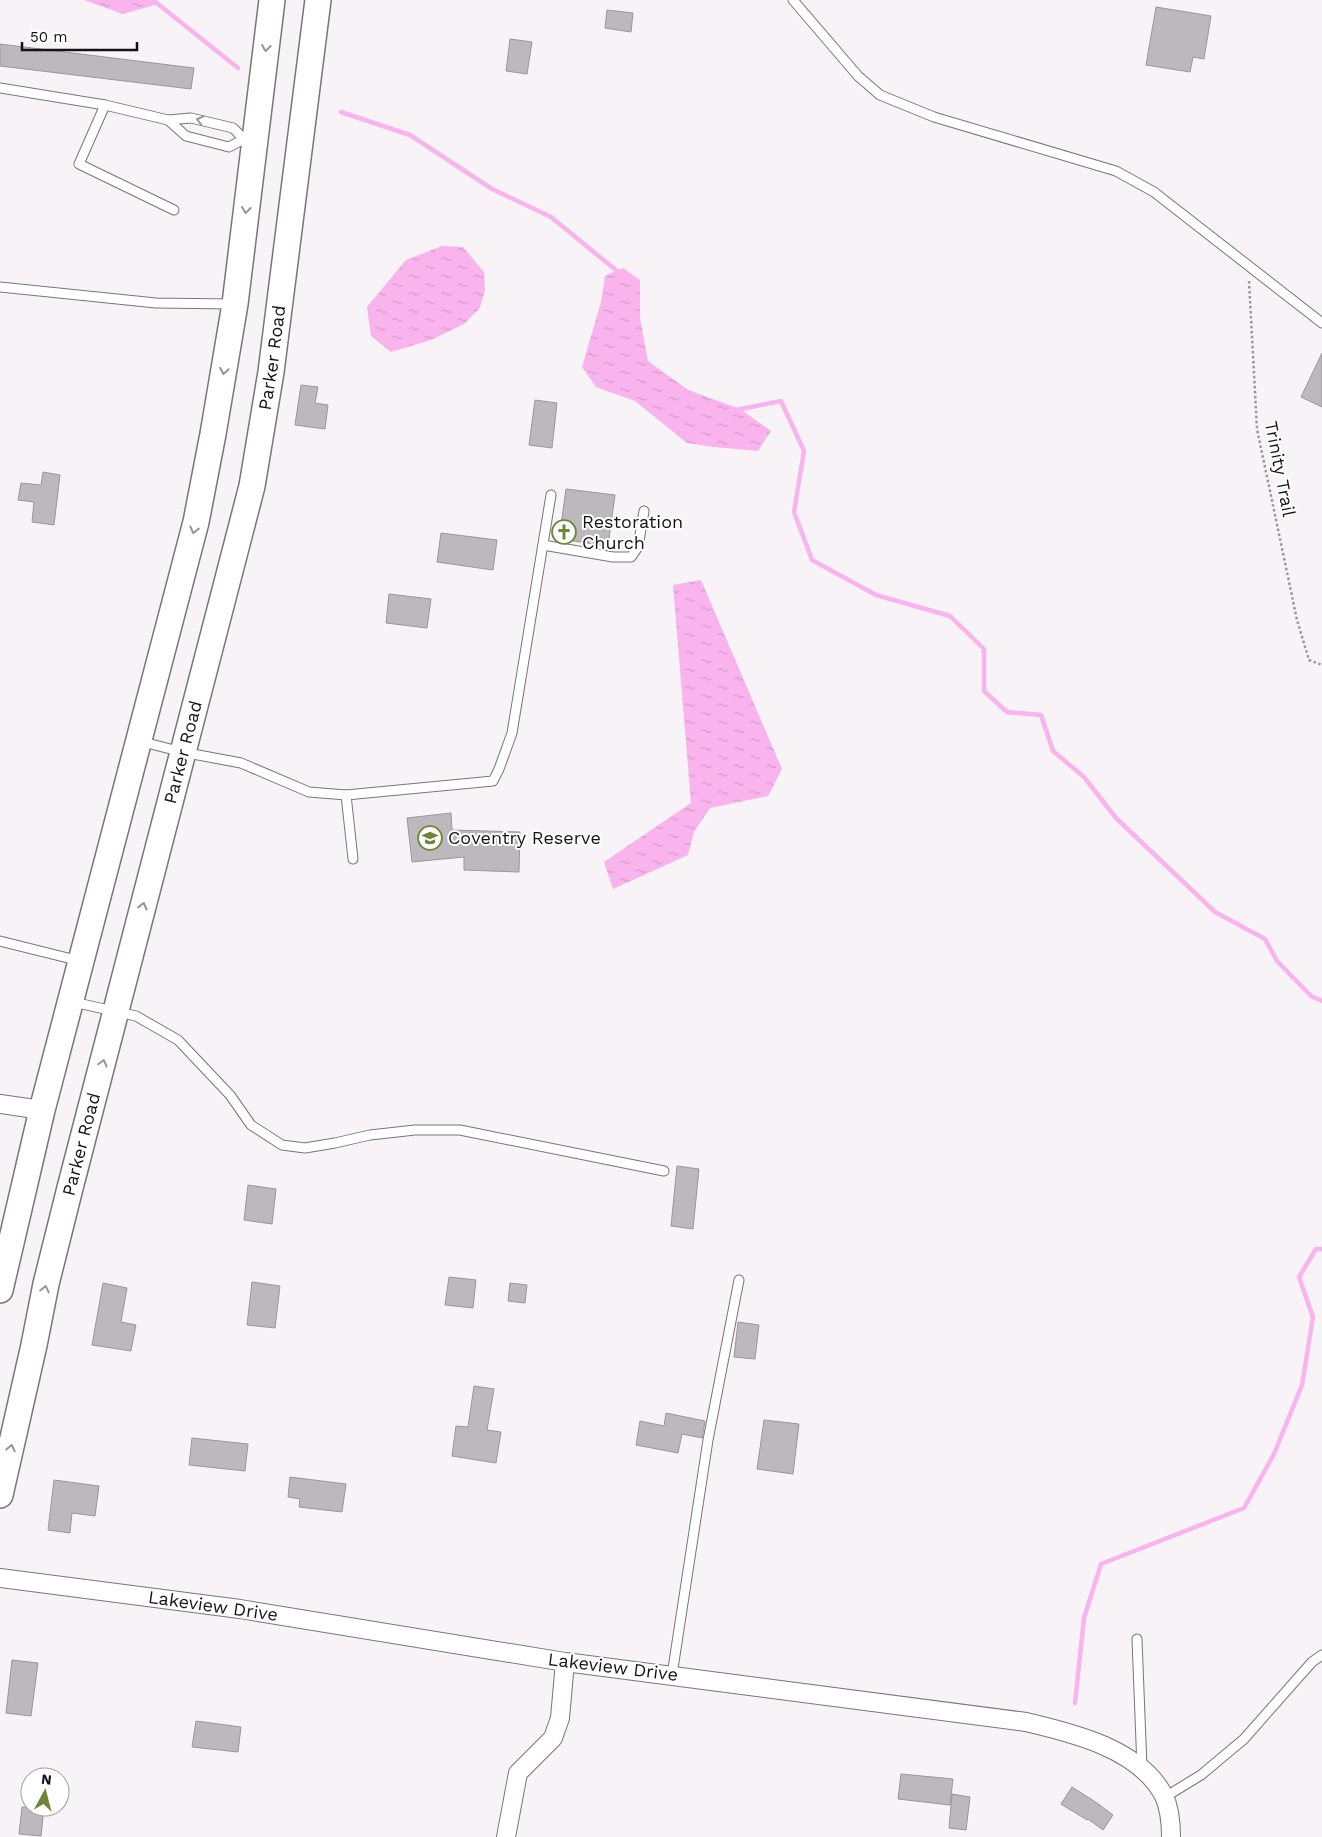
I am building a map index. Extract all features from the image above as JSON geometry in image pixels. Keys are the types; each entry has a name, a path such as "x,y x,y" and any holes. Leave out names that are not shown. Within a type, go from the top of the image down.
{"main road":[{"path":"0,1290 42,1110 196,522 235,304 249,139 272,0"},
{"name":"Parker Road","path":"0,1495 46,1284 247,505 272,363 318,0"}],"street":[{"path":"0,1104 42,1110"},
{"name":"Lakeview Drive","path":"0,1578 249,1610 565,1662 1026,1722 1081,1737 1135,1762 1156,1783 1165,1798 1171,1819 1171,1837"},
{"path":"506,1837 518,1773 553,1738 560,1718 565,1662"}],"lane":[{"path":"794,0 858,76 880,95 934,117 1116,171 1154,192 1322,322"},
{"path":"0,88 106,105 168,120 191,118 233,128 249,139"},
{"path":"106,105 79,164 174,210"},
{"path":"168,120 186,136 202,141 229,147 249,139"},
{"path":"0,287 156,303 235,304"},
{"path":"139,741 182,752 241,763 309,792 346,795 493,781 512,733 551,495"},
{"path":"542,545 613,557 631,556 638,547 644,511"},
{"path":"346,795 354,859"},
{"path":"0,941 81,961"},
{"path":"70,1001 136,1016 178,1040 230,1095 251,1125 282,1145 305,1148 370,1135 406,1131 460,1130 664,1171"},
{"path":"672,1675 708,1440 739,1280"},
{"path":"1137,1639 1142,1769"},
{"path":"1165,1798 1201,1775 1244,1739 1312,1662 1322,1655"}],"path":[{"name":"Trinity Trail","path":"1249,264 1257,429 1297,620 1309,660 1322,665"}],"water":[{"path":"84,0 157,0 158,4 123,14"},
{"path":"442,246 463,247 484,272 485,290 480,308 464,324 431,340 391,352 371,336 367,307 406,260"},
{"path":"623,268 640,280 640,318 648,361 688,390 740,409 771,431 758,451 687,443 635,401 596,387 582,367 601,302 605,276"},
{"path":"701,580 782,769 768,796 710,808 694,832 688,855 613,889 604,862 691,803 673,585"}],"building":[{"path":"1156,7 1211,16 1204,59 1193,57 1190,72 1146,65"},
{"path":"607,10 633,13 631,32 605,28"},
{"path":"510,39 532,42 527,74 506,71"},
{"path":"0,44 194,68 191,89 0,66"},
{"path":"1322,353 1322,407 1301,397"},
{"path":"301,385 318,387 315,403 328,405 325,429 295,425"},
{"path":"535,400 557,403 552,448 529,445"},
{"path":"43,472 60,475 54,525 32,522 34,502 18,500 21,483 41,485"},
{"path":"566,489 615,495 608,546 559,539"},
{"path":"441,533 497,540 493,570 437,562"},
{"path":"389,594 431,599 427,628 386,623"},
{"path":"451,813 452,830 520,832 519,872 464,870 464,857 412,862 407,818"},
{"path":"677,1166 699,1169 693,1229 671,1226"},
{"path":"248,1185 276,1189 272,1224 244,1220"},
{"path":"449,1277 476,1280 473,1308 445,1305"},
{"path":"252,1282 280,1286 275,1328 247,1325"},
{"path":"103,1283 127,1288 121,1322 136,1325 131,1351 92,1345"},
{"path":"510,1283 527,1285 525,1303 508,1301"},
{"path":"738,1322 759,1325 755,1359 734,1357"},
{"path":"474,1386 494,1389 487,1430 501,1432 496,1463 452,1456 456,1426 468,1427"},
{"path":"666,1413 705,1421 702,1438 682,1434 678,1453 636,1445 640,1421 664,1426"},
{"path":"764,1420 799,1424 793,1474 757,1469"},
{"path":"192,1438 248,1444 245,1471 189,1465"},
{"path":"290,1477 346,1484 342,1512 299,1507 300,1499 288,1497"},
{"path":"54,1480 99,1486 95,1516 72,1513 70,1533 48,1530"},
{"path":"12,1660 38,1663 31,1716 6,1713"},
{"path":"196,1721 241,1727 238,1752 192,1747"},
{"path":"901,1774 953,1779 950,1805 898,1799"},
{"path":"1072,1787 1113,1815 1103,1830 1061,1804"},
{"path":"952,1794 970,1797 966,1830 949,1828"},
{"path":"21,1817 43,1817 41,1836 19,1834"}],"waterway":[{"path":"148,0 158,4 238,68"},
{"path":"341,112 410,135 492,189 551,217 617,271 617,276"},
{"path":"736,410 781,401 804,451 794,512 812,560 876,595 950,616 984,649 984,691 1007,712 1041,715 1053,751 1084,777 1116,818 1215,912 1265,939 1277,961 1311,996 1322,1001"},
{"path":"1075,1703 1084,1618 1101,1564 1244,1508 1274,1454 1302,1385 1313,1317 1299,1277 1316,1249 1322,1249"}],"place":[{"name":"Restoration Church","path":"564,532"},
{"name":"Coventry Reserve","path":"430,838"}]}
